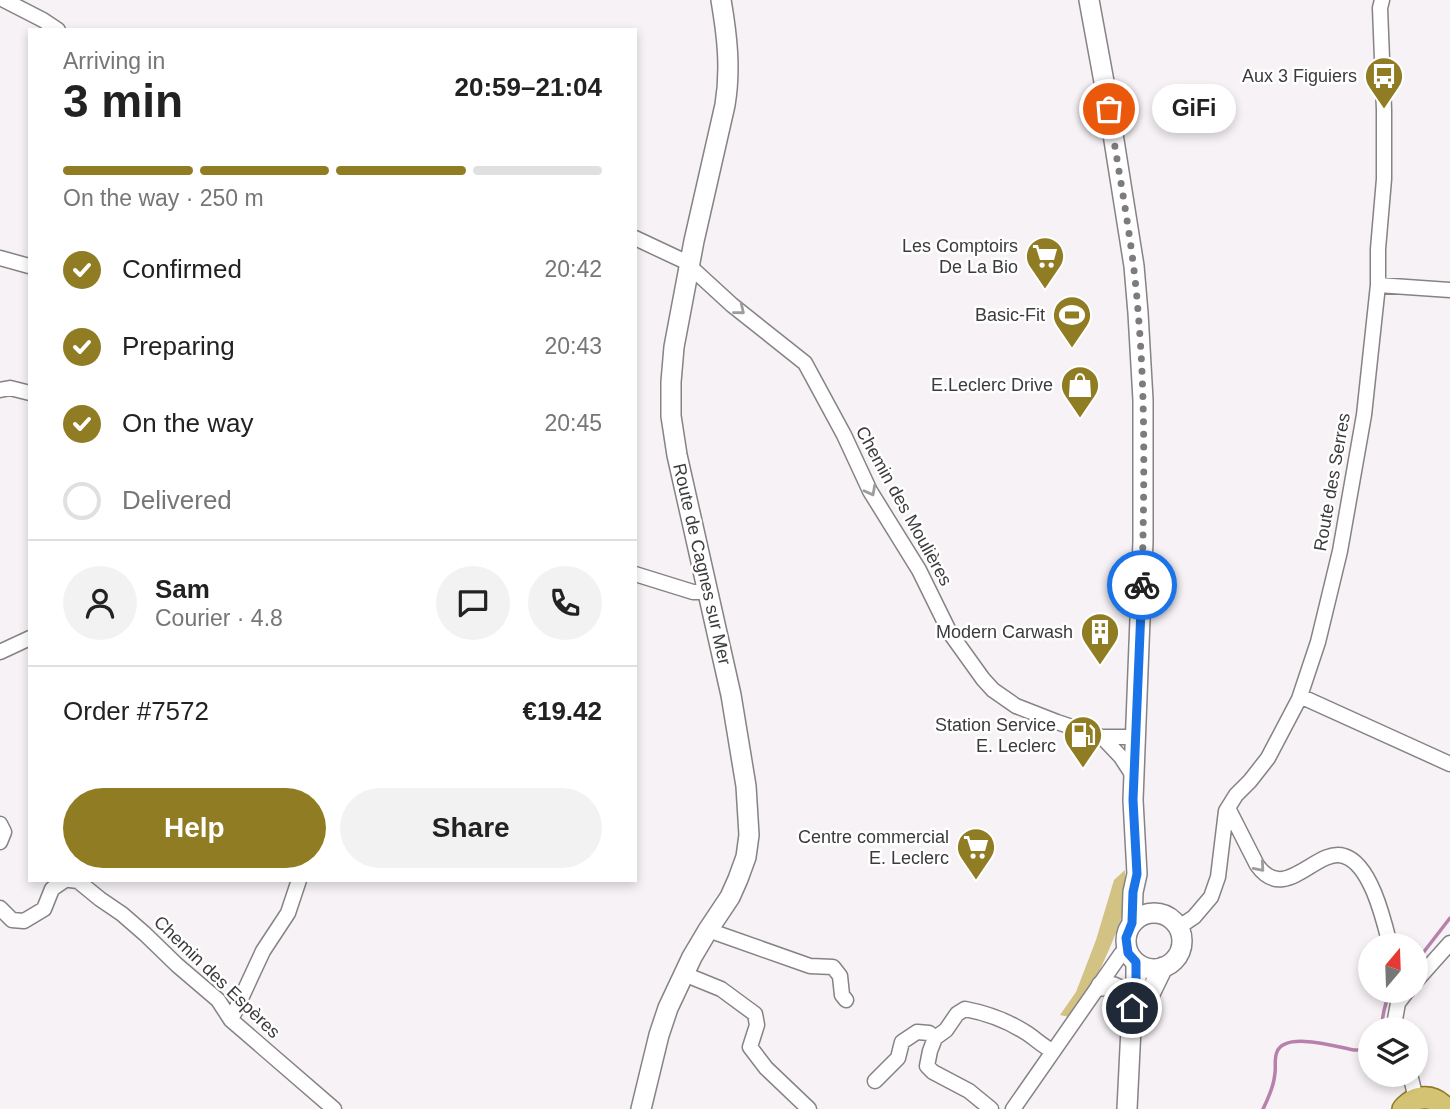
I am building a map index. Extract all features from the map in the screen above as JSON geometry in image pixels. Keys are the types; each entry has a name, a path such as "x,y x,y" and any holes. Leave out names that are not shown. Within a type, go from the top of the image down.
{"main road":[{"name":"Route de Cagnes sur Mer","path":"641,1109 668,1008 708,930 730,897 746,857 749,835 747,786 735,718 671,416 674,347 688,265 728,83 721,0"},
{"path":"1089,0 1134,266 1143,400 1144,479 1133,819 1137,874 1133,892 1132,923 1126,938 1136,987 1127,1109"},
{"path":"1137,874 1159,913"},
{"path":"1131,956 1147,968 1163,967 1174,961 1180,951 1182,939 1179,927 1169,916 1159,913 1144,914 1132,923"},
{"path":"1132,1016 1142,1010 1163,967"},
{"path":"1101,986 1120,989 1127,997 1132,1016"},
{"path":"1410,1104 1432,1098 1445,1103"}],"street":[{"path":"4,0 55,28"},
{"name":"Route des Serres","path":"1179,927 1194,917 1216,887 1228,808 1268,758 1300,696 1318,642 1339,551 1364,415 1378,285 1384,179 1382,0"},
{"name":"Chemin des Moulières","path":"637,239 684,261 805,363 844,435 870,491 919,570 950,633 993,690 1016,706 1057,722 1102,737 1136,738"},
{"path":"0,258 28,266"},
{"path":"1378,285 1450,290"},
{"path":"0,390 10,388 28,392"},
{"path":"637,575 693,592 709,592"},
{"path":"0,652 28,639"},
{"path":"1300,696 1450,764"},
{"path":"1102,737 1121,757 1134,777"},
{"path":"1228,808 1257,866 1274,878 1295,874 1331,856 1343,855 1349,859 1363,871 1380,906 1387,933"},
{"path":"0,824 4,832 0,842"},
{"path":"1222,838 1230,830 1239,831"},
{"name":"Chemin des Espères","path":"0,908 12,920 24,921 44,909 52,889 64,882"},
{"name":"Chemin des Espères","path":"79,882 145,934 218,1000 231,1020 334,1109"},
{"path":"231,1020 263,951 288,913 298,882"},
{"path":"708,930 810,965 833,967 840,976 842,995 846,1000"},
{"path":"1428,968 1450,943"},
{"path":"1013,1109 1121,954 1131,956"},
{"path":"684,974 720,989 755,1014 757,1025 750,1047 766,1068 809,1109"},
{"path":"991,1109 969,1091 927,1066 935,1038 946,1030 957,1014 965,1009 989,1014 1025,1032 1053,1051"},
{"path":"875,1082 898,1058 902,1042 917,1032 929,1033 935,1038"}],"shaded area":[{"path":"1125,870 1125,904 1111,946 1077,1009 1069,1017 1060,1015 1076,992 1096,940 1114,880"}],"waterway":[{"path":"1428,946 1450,918"},
{"path":"1383,1017 1386,1003"},
{"path":"1263,1109 1274,1082 1276,1054 1282,1046 1300,1041 1358,1050"}],"way so far":[{"path":"1109,109 1134,266 1138,313 1143,400 1142,585"}],"place":[{"name":"GiFi","path":"1109,109"},
{"name":"Aux 3 Figuiers","path":"1384,110"},
{"name":"Les Comptoirs De La Bio","path":"1045,290"},
{"name":"Basic-Fit","path":"1072,349"},
{"name":"E.Leclerc Drive","path":"1080,419"},
{"name":"Modern Carwash","path":"1100,666"},
{"name":"Station Service E. Leclerc","path":"1083,769"},
{"name":"Centre commercial E. Leclerc","path":"976,881"}],"route":[{"path":"1132,1008 1136,987 1136,962 1128,953 1126,938 1132,923 1133,892 1137,874 1133,800 1142,585"}]}
